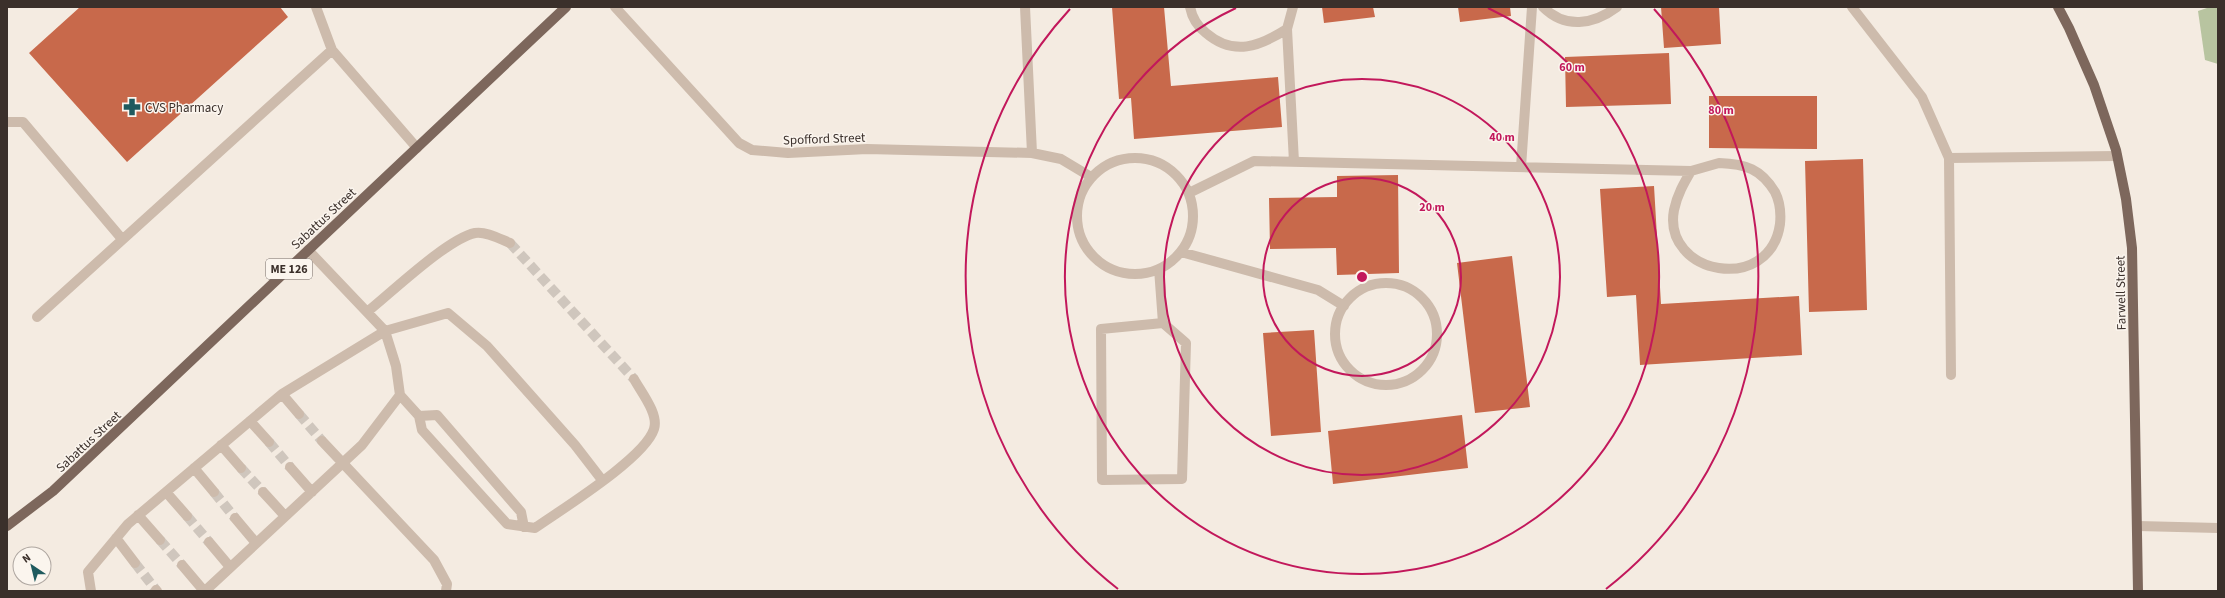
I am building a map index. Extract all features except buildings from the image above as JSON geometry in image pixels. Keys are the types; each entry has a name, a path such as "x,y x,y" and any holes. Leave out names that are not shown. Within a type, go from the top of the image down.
{"main road":[{"name":"Sabattus Street","path":"7,526 53,491 566,7"},
{"name":"Farwell Street","path":"2058,7 2070,28 2094,85 2117,156 2126,199 2132,248 2138,591"}],"street":[{"path":"316,7 332,50 417,148"},
{"name":"Spofford Street","path":"615,7 739,143 752,150 788,153 867,149 1032,153 1061,159 1091,177"},
{"path":"1025,7 1032,153"},
{"path":"1190,7 1199,27 1213,39 1230,46 1248,47 1266,42 1287,29"},
{"path":"1293,7 1287,29 1294,162"},
{"path":"1521,167 1532,7"},
{"path":"1543,7 1551,15 1568,21 1586,22 1604,17 1617,7"},
{"path":"1852,7 1922,97 1950,158 1951,375"},
{"path":"37,316 332,50"},
{"path":"7,122 23,122 122,239"},
{"path":"1950,158 2117,156"},
{"path":"1124,158 1145,158 1163,164 1179,176 1190,193 1194,208 1194,223 1189,238 1181,252 1171,262 1159,269 1140,274 1121,272 1102,264 1088,251 1079,233 1077,214 1080,194 1091,177 1106,164 1124,158"},
{"path":"1190,193 1254,161 1691,171 1719,163 1738,164 1755,170 1768,182 1778,197 1781,215 1776,238 1771,249 1758,261 1742,268 1725,270 1708,266 1693,258 1681,245 1675,228 1674,211 1678,195 1691,171"},
{"path":"367,312 451,243 476,233 492,235 510,243"},
{"path":"308,250 385,331 396,366 400,395 420,416 422,430 507,524 535,528 635,456 654,429 654,416 634,379"},
{"path":"1181,252 1318,290 1344,306"},
{"path":"1159,269 1163,323 1186,343 1182,479 1102,480 1101,329 1163,323"},
{"path":"1385,283 1401,285 1416,292 1428,304 1435,318 1438,334 1435,350 1428,364 1415,377 1399,384 1382,386 1364,381 1350,371 1338,351 1335,339 1336,322 1344,306 1355,294 1369,286 1385,283"},
{"path":"91,591 88,572 116,538 138,515 282,394 385,331 448,313 487,346 575,445 602,480"},
{"path":"282,394 299,414"},
{"path":"182,565 204,591 362,445 400,395"},
{"path":"420,416 437,416 521,512 524,527"},
{"path":"250,421 269,442"},
{"path":"322,442 434,560 447,584 446,591"},
{"path":"221,445 241,468"},
{"path":"290,467 312,492"},
{"path":"194,468 214,492"},
{"path":"166,492 187,516"},
{"path":"263,492 285,516"},
{"path":"138,515 160,540"},
{"path":"235,518 256,543"},
{"path":"2138,526 2218,528"},
{"path":"116,538 135,563"},
{"path":"209,542 230,567"}],"green space":[{"path":"2210,7 2218,7 2218,64 2205,60 2198,11"}],"tunnel":[{"path":"510,243 634,379"},
{"path":"299,414 322,441"},
{"path":"269,442 290,467"},
{"path":"241,468 263,492"},
{"path":"214,492 235,518"},
{"path":"187,516 209,542"},
{"path":"160,540 182,565"},
{"path":"135,563 156,590"}],"place":[{"name":"CVS Pharmacy","path":"132,107"}]}
